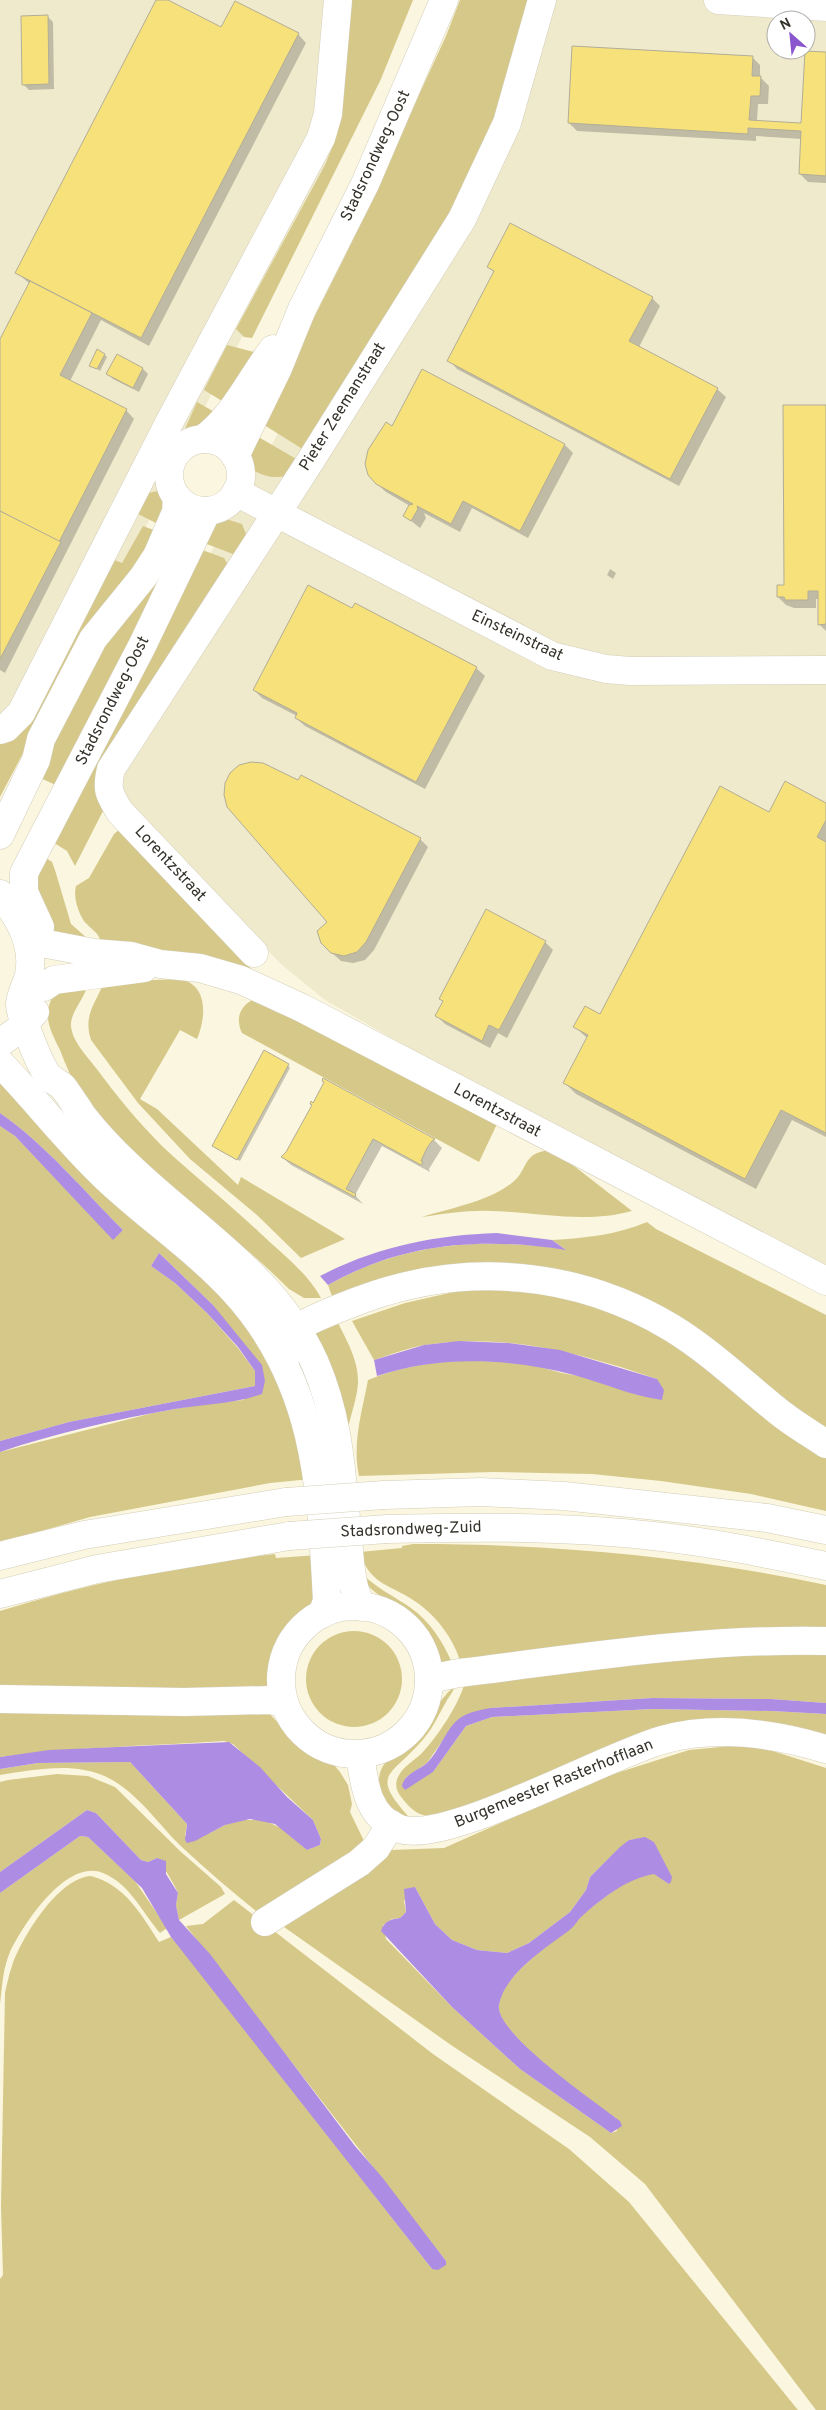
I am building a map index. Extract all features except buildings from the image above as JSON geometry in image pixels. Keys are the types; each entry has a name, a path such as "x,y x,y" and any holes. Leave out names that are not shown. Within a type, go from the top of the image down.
{"main road":[{"path":"0,730 6,728 21,713 170,421 321,138 328,114 338,0"},
{"name":"Stadsrondweg-Oost","path":"235,456 278,368 302,309 387,136 444,0"},
{"name":"Pieter Zeemanstraat","path":"110,794 107,784 111,769 245,563 275,512 311,460 462,219 508,123 542,0"},
{"path":"718,0 826,7"},
{"name":"Stadsrondweg-Oost","path":"203,439 216,430 229,413 302,309"},
{"path":"0,835 36,760 41,739 93,639 144,576 157,556 176,512 177,498 169,479 172,461 184,446 203,439 218,442 235,456 240,472 236,492 223,506 207,511 194,509 177,498"},
{"name":"Einsteinstraat","path":"236,492 552,656 606,669 826,670"},
{"name":"Stadsrondweg-Oost","path":"12,893 142,646 207,511"},
{"path":"0,803 29,750 41,739"},
{"name":"Lorentzstraat","path":"110,794 120,812 254,953"},
{"path":"0,1043 30,1019 44,987 37,943 12,893"},
{"path":"37,943 20,1005 30,1019 49,1077 62,1087 83,1116 128,1165 248,1268 297,1329 313,1360 332,1406 338,1435 357,1598 362,1606"},
{"name":"Lorentzstraat","path":"37,943 94,953 131,956 160,964 200,968 241,980 302,1008 826,1281"},
{"name":"Lorentzstraat","path":"44,987 54,980 132,971 160,964"},
{"path":"0,1063 104,1176 232,1289 265,1330 299,1396 315,1458 327,1601 322,1614"},
{"path":"284,1364 297,1329 335,1310 382,1292 434,1281 486,1275 549,1280 611,1298 672,1329 700,1348 782,1414 826,1444"},
{"path":"0,1556 84,1535 286,1502 384,1495 481,1492 564,1496 767,1518 826,1530"},
{"name":"Stadsrondweg-Zuid","path":"0,1594 97,1569 289,1536 387,1529 494,1526 653,1536 770,1554 826,1566"},
{"path":"362,1606 394,1617 410,1631 424,1655 429,1682 420,1714 407,1732 390,1745 360,1754 334,1751 313,1741 296,1724 285,1704 281,1678 287,1652 301,1630 322,1614 341,1607 362,1606"},
{"path":"429,1682 459,1673 706,1643 780,1640 826,1641"},
{"path":"0,1698 184,1702 271,1700 285,1704"},
{"name":"Burgemeester Rasterhofflaan","path":"360,1754 366,1794 375,1810 401,1830 419,1830 438,1829 467,1821 618,1755 663,1740 699,1734 747,1733 788,1738 826,1749"},
{"path":"265,1922 359,1862 376,1848 391,1824"}],"shaded area":[{"path":"0,0 396,0 339,156 201,414 168,442 156,469 156,484 160,495 132,559 0,719"},
{"path":"347,0 413,0 381,79 252,338 244,337 236,329 325,165 337,135"},
{"path":"460,0 532,0 495,131 449,220 304,450 261,423 345,256 446,36"},
{"path":"507,0 826,0 826,1270 525,1114 325,1000 282,965 93,770 205,563 485,66"},
{"path":"227,345 258,353 227,404 204,390"},
{"path":"197,402 218,414 184,436 184,431"},
{"path":"255,435 298,460 289,475 271,477 254,471 249,456"},
{"path":"162,490 164,527 134,512 148,493"},
{"path":"226,519 242,524 246,534 238,556 199,541 207,529"},
{"path":"143,526 159,532 53,696 0,797 0,739 112,559 122,563"},
{"path":"197,548 224,558 228,565 75,866 67,851 48,839"},
{"path":"175,559 58,786 36,776 109,634"},
{"path":"119,830 255,973 101,947 98,935 84,921 80,913 75,890 76,886 89,878 114,834"},
{"path":"46,858 52,862 71,924 88,939 57,935 52,930 32,884"},
{"path":"179,979 189,982 200,995 203,1003 203,1012 200,1031 197,1039 180,1030 140,1099 157,1109 238,1185 241,1177 345,1239 301,1258 257,1215 190,1159 138,1103 91,1040 88,1024 89,1017 104,982"},
{"path":"89,981 71,1021 72,1032 80,1048 119,1098 153,1137 293,1263 321,1298 304,1298 289,1289 263,1264 181,1196 128,1148 103,1122 81,1094 50,1029 48,1008 55,993"},
{"path":"254,999 497,1124 479,1162 242,1033 239,1022 240,1013 245,1005"},
{"path":"0,1077 190,1259 275,1359 311,1479 270,1483 90,1517 0,1543 0,1452 153,1413 203,1404 243,1400 265,1381 213,1305 159,1253 151,1266 175,1283 207,1313 238,1348 255,1371 255,1386 69,1422 0,1441 0,1126 15,1136 113,1239 123,1230 49,1154 0,1113"},
{"path":"0,1113 49,1154 123,1230 113,1240 15,1136 0,1126"},
{"path":"549,1150 565,1159 632,1211 596,1217 482,1211 422,1217 493,1195 518,1177 530,1158 540,1152"},
{"path":"647,1222 656,1229 826,1315 826,1434 569,1276 333,1299 328,1285 385,1260 414,1252 473,1244 503,1244 565,1249 552,1240 600,1235 624,1230"},
{"path":"497,1233 552,1240 566,1250 504,1244 444,1246 385,1260 328,1285 320,1276 362,1257 406,1244 451,1236"},
{"path":"159,1253 213,1305 262,1365 265,1381 262,1394 241,1400 175,1409 109,1422 0,1452 0,1441 69,1422 255,1386 255,1371 238,1347 207,1313 175,1283 151,1266"},
{"path":"467,1289 533,1290 600,1305 655,1330 826,1454 826,1511 751,1494 661,1481 592,1474 492,1472 359,1476 357,1440 368,1380 387,1373 427,1364 489,1361 529,1365 583,1376 657,1379 601,1361 514,1343 484,1341 425,1345 374,1360 352,1321 405,1303"},
{"path":"337,1321 351,1350 358,1375 356,1394 348,1428 313,1334"},
{"path":"459,1341 509,1343 560,1350 657,1379 664,1390 662,1400 640,1396 550,1369 500,1362 450,1362 401,1369 377,1376 374,1360 424,1345"},
{"path":"413,1544 569,1549 672,1559 723,1566 826,1585 826,1633 461,1664 455,1647 433,1616 410,1598 383,1584 376,1578 364,1563 360,1552 402,1548 402,1546"},
{"path":"275,1554 276,1558 318,1555 318,1580 314,1598 285,1629 276,1645 271,1663 269,1690 0,1692 0,1611 101,1583 206,1563"},
{"path":"363,1575 405,1604 428,1623 445,1647 453,1665 438,1666 429,1640 414,1618 370,1588 362,1579"},
{"path":"354,1631 372,1635 388,1645 398,1661 402,1679 398,1697 388,1713 372,1723 354,1727 336,1723 320,1713 310,1697 306,1679 310,1661 320,1645 336,1635"},
{"path":"826,1650 826,1703 771,1699 652,1698 490,1708 452,1727 427,1763 405,1778 433,1772 466,1726 492,1717 653,1709 826,1714 826,1738 748,1722 463,1811 437,1816 423,1815 416,1812 402,1798 397,1788 396,1783 400,1773 428,1746 448,1719 459,1699 465,1681 596,1664"},
{"path":"454,1687 427,1734 388,1777 390,1793 409,1817 401,1816 382,1800 379,1781 381,1770 387,1761 421,1733 443,1699"},
{"path":"652,1698 771,1699 826,1703 826,1714 653,1709 492,1717 466,1726 433,1772 405,1790 402,1786 409,1775 432,1758 455,1722 471,1713 490,1708"},
{"path":"0,1708 268,1712 296,1742 334,1765 340,1772 348,1785 352,1804 350,1812 366,1845 259,1912 256,1911 184,1849 139,1801 114,1781 100,1774 63,1768 0,1775 0,1769 38,1763 130,1762 187,1824 185,1836 210,1833 238,1820 264,1820 283,1829 307,1850 320,1845 321,1839 313,1820 233,1744 224,1741 112,1747 0,1757"},
{"path":"229,1742 260,1767 287,1797 313,1820 321,1839 320,1845 307,1850 275,1824 250,1819 225,1825 195,1841 187,1843 185,1840 187,1824 130,1762 38,1763 0,1769 0,1757 49,1750"},
{"path":"751,1744 826,1768 826,2410 816,2410 645,2184 590,2137 451,2045 277,1922 352,1879 391,1850 444,1848 604,1777 689,1750","holes":["645,1838 654,1842 669,1884 654,1873 632,1880 614,1890 523,1967 503,1990 499,2004 499,2012 505,2024 517,2038 570,2085 616,2118 617,2131 611,2133 520,2069 452,2007 386,1939 383,1925 392,1919 400,1918 406,1912 404,1901 415,1887 435,1924 452,1940 477,1950 507,1953 529,1943 570,1912 586,1890 590,1877 629,1840"]},
{"path":"57,1774 88,1776 115,1787 180,1851 221,1887 225,1894 179,1920 176,1905 178,1893 157,1858 148,1862 141,1860 96,1813 87,1810 0,1872 0,1782"},
{"path":"87,1810 96,1813 141,1860 148,1862 157,1858 166,1861 166,1874 178,1893 176,1905 179,1920 210,1954 355,2146 382,2177 446,2261 446,2265 438,2270 432,2269 171,1937 142,1888 88,1837 80,1836 0,1893 0,1872"},
{"path":"80,1836 88,1837 135,1881 167,1928 160,1933 135,1899 121,1884 112,1878 103,1873 89,1871 75,1875 61,1884 35,1911 16,1940 6,1964 0,2004 0,1893"},
{"path":"645,1837 654,1842 672,1877 671,1882 669,1884 654,1874 634,1880 605,1897 517,1973 508,1983 499,2005 502,2017 513,2033 529,2050 620,2121 622,2126 611,2133 520,2069 452,2007 381,1931 386,1923 400,1918 406,1912 404,1889 415,1887 435,1924 452,1940 477,1950 507,1953 529,1943 570,1912 586,1890 590,1877 620,1847 629,1840"},
{"path":"91,1876 103,1880 123,1893 139,1911 159,1942 171,1937 182,1949 432,2269 446,2261 186,1926 203,1924 234,1900 433,2054 569,2149 629,2202 798,2410 0,2410 0,2279 3,2275 1,2207 5,1993 17,1954 43,1911 66,1887 79,1879"}]}
